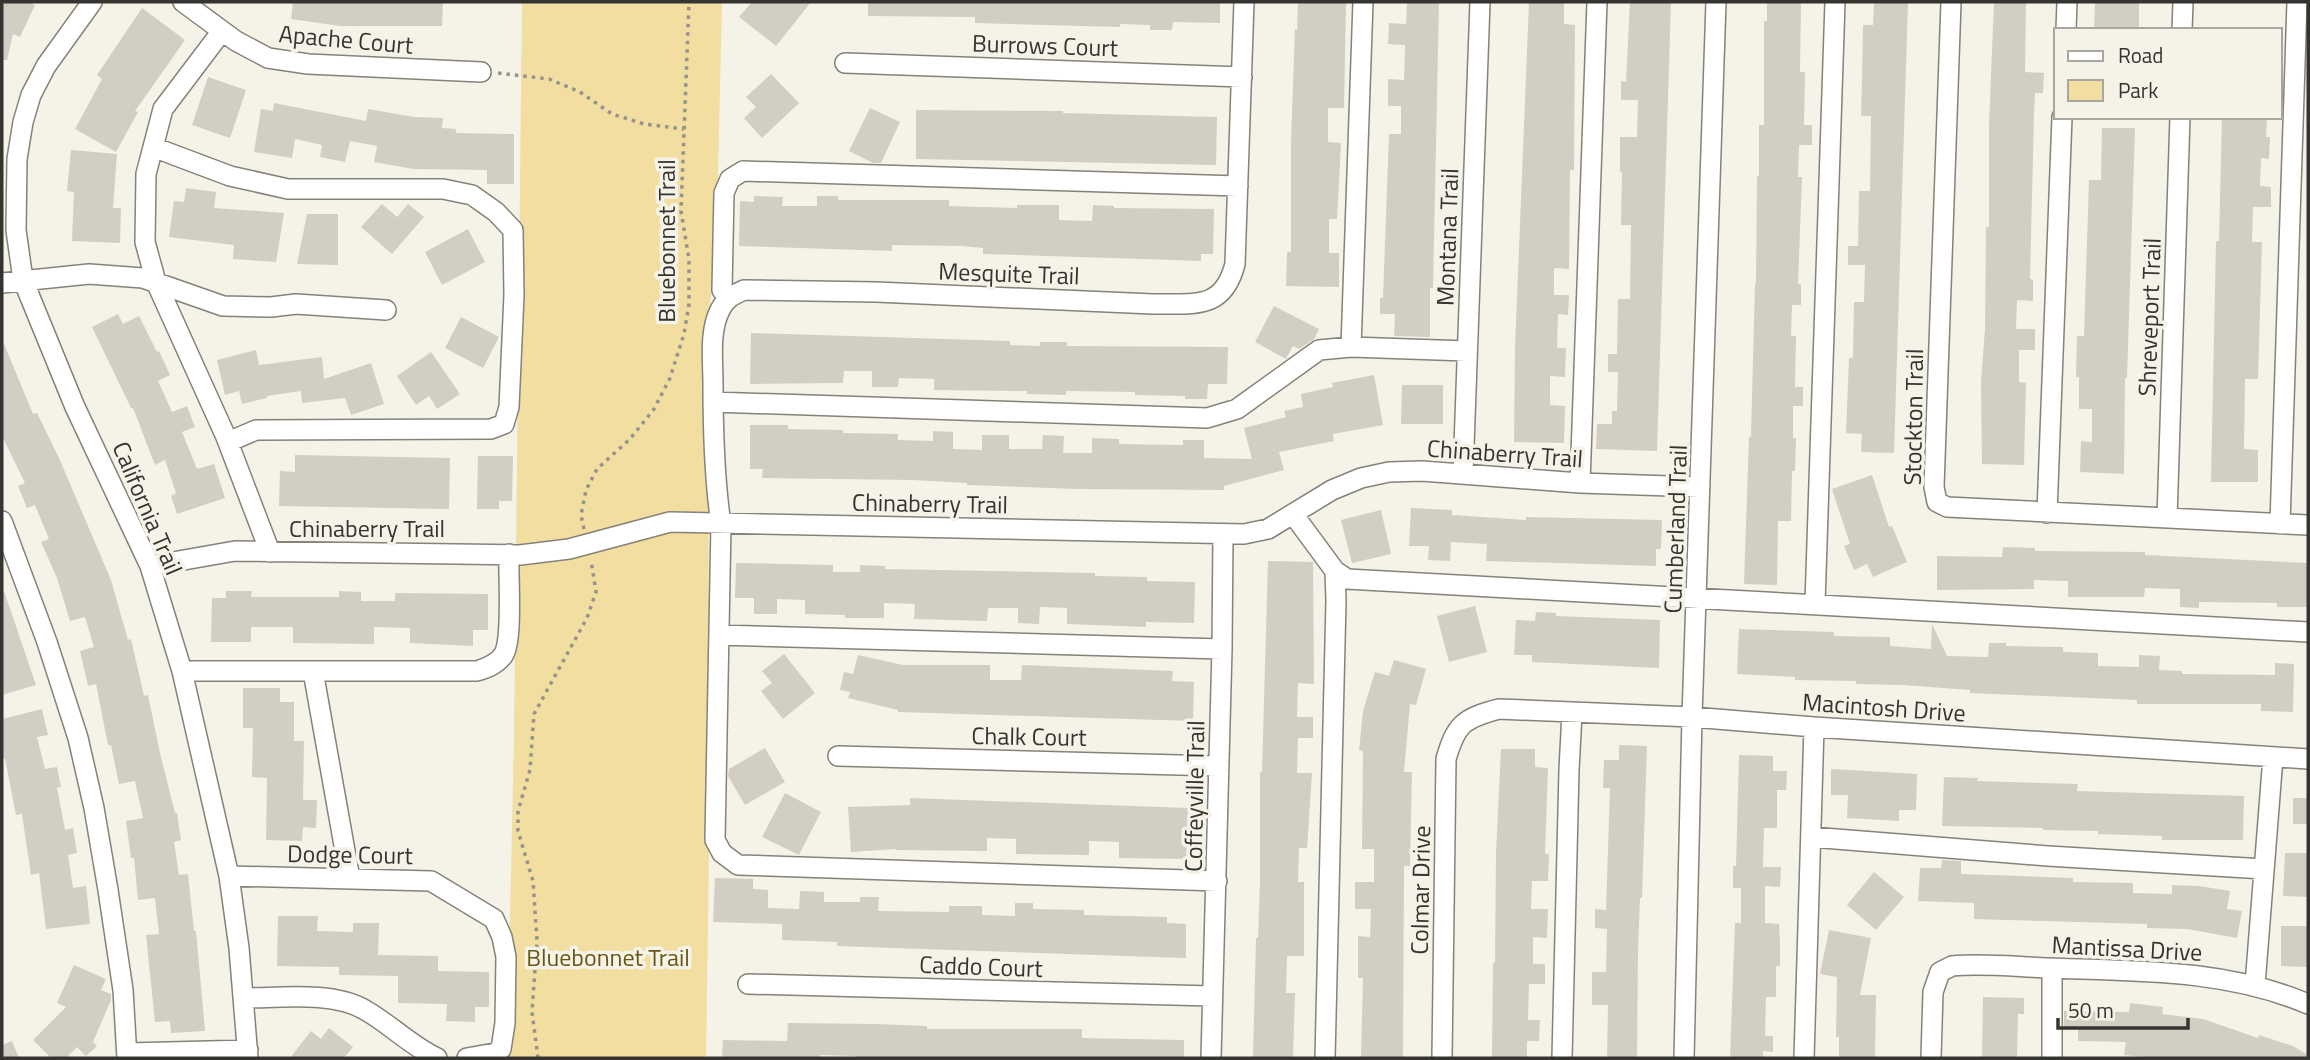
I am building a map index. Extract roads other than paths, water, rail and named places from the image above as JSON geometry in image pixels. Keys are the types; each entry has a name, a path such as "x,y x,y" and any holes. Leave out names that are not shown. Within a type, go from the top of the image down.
{"street":[{"name":"California Trail","path":"92,2 46,66 31,95 23,122 15,199 23,280 75,407 150,566 182,671 229,876 248,1054"},
{"name":"Apache Court","path":"183,2 236,41 268,58 308,64 481,72"},
{"name":"Mesquite Trail","path":"729,297 744,290 876,292 1153,304 1198,303 1212,299 1225,291 1235,264 1244,2"},
{"path":"1351,346 1363,2"},
{"name":"Montana Trail","path":"1463,474 1480,2"},
{"path":"1580,483 1597,2"},
{"name":"Cumberland Trail","path":"1684,1058 1692,717 1716,2"},
{"path":"1815,603 1835,2"},
{"name":"Stockton Trail","path":"1951,2 1934,473 1937,502 1947,507 2308,525"},
{"path":"2066,28 2067,2"},
{"path":"2182,28 2183,2"},
{"path":"2280,524 2297,2"},
{"path":"222,31 163,109 146,174 145,242 156,282 228,442 270,552"},
{"name":"Burrows Court","path":"845,63 1242,76"},
{"path":"2048,513 2062,119"},
{"name":"Shreveport Trail","path":"2167,518 2180,119"},
{"path":"153,147 230,176 289,189 443,189 472,195 496,212 513,230 514,295 509,407 504,424 491,429 456,430 256,430 228,442"},
{"path":"1217,881 738,865 722,853 715,840 721,524 716,489 712,334 720,309 729,297 722,290 724,193 730,179 743,171 1238,186"},
{"path":"2,283 89,274 142,278 223,306 296,304 386,310"},
{"path":"713,402 1207,418 1237,409 1319,350 1351,346 1467,351"},
{"name":"Chinaberry Trail","path":"150,566 214,553 509,555 569,548 670,522 1244,534 1268,529 1332,490 1361,478 1400,472 1700,487"},
{"path":"1293,514 1335,571 1347,579 2308,632"},
{"path":"2,521 35,607 78,738 108,890 123,990 128,1055 248,1054"},
{"name":"Coffeyville Trail","path":"1211,1058 1223,535"},
{"path":"182,671 477,671 491,666 504,653 508,631 509,555"},
{"path":"1325,1058 1335,571"},
{"path":"719,635 1222,649"},
{"path":"313,671 350,879"},
{"name":"Macintosh Drive","path":"1460,725 1478,714 1499,709 1692,717 2308,759"},
{"path":"1562,1058 1572,713"},
{"name":"Colmar Drive","path":"1442,1058 1446,759 1453,736 1460,725"},
{"path":"1804,1058 1814,727"},
{"name":"Chalk Court","path":"838,756 1218,765"},
{"path":"2255,985 2273,757"},
{"path":"1811,837 2048,856 2264,869"},
{"name":"Dodge Court","path":"229,876 432,881 494,919 502,937 506,957 505,1023 501,1049 495,1053 467,1058"},
{"name":"Mantissa Drive","path":"1931,1058 1933,992 1940,972 1952,966 2121,969 2210,976 2255,985 2308,1004"},
{"path":"2052,968 2052,1058"},
{"name":"Caddo Court","path":"748,984 1212,996"},
{"path":"243,999 337,999 364,1009 424,1052 437,1058"}],"park label":[{"name":"Bluebonnet Trail","path":"608,957"}]}
